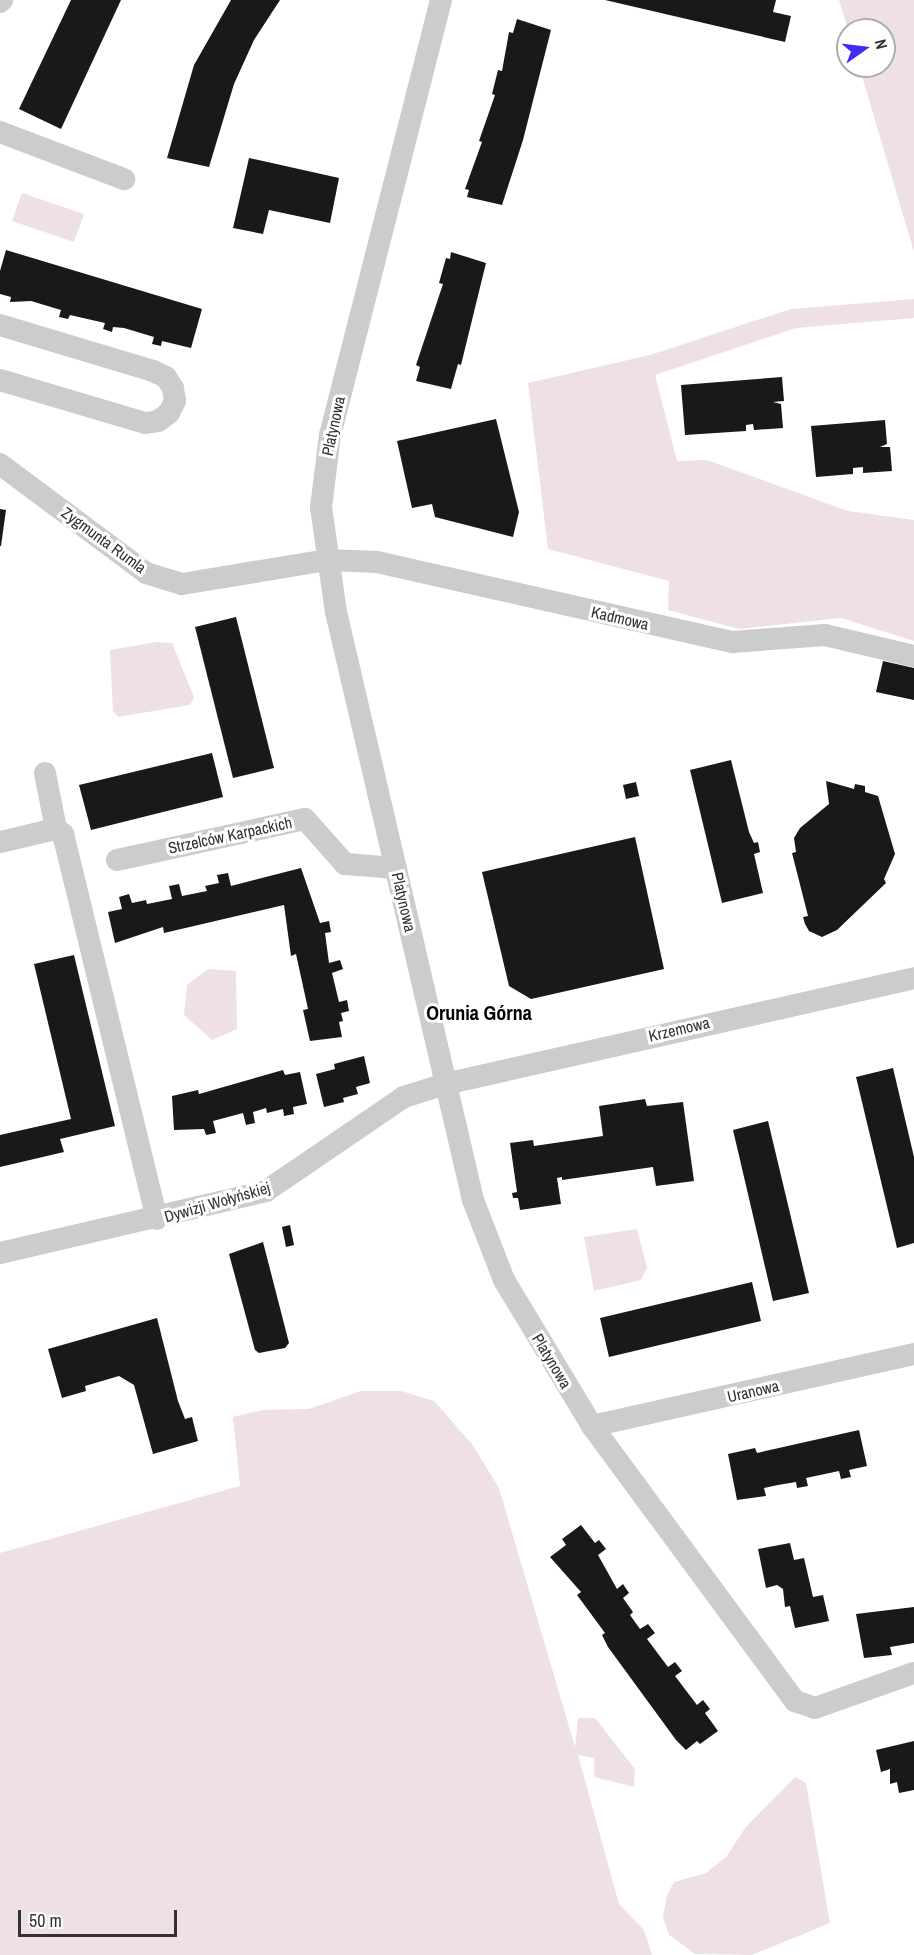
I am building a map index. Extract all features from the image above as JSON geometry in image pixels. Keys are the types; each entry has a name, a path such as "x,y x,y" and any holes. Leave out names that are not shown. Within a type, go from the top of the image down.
{"street":[{"name":"Platynowa","path":"441,0 330,435 321,507 327,560 396,868 445,1084 485,1234 504,1280 592,1426 795,1701 814,1708 914,1673"},
{"path":"0,132 124,179"},
{"path":"0,326 153,371 166,377 173,388 175,401 169,413 158,421 145,423 0,380"},
{"name":"Zygmunta Rumla","path":"0,464 146,573 167,580 182,584 327,560"},
{"name":"Kadmowa","path":"327,560 377,562 733,642 825,635 914,656"},
{"path":"45,773 56,829 63,834 158,1219"},
{"name":"Strzelców Karpackich","path":"117,860 305,819 345,864 396,868"},
{"path":"0,842 56,829"},
{"name":"Krzemowa","path":"445,1084 914,978"},
{"name":"Dywizji Wołyńskiej","path":"0,1253 158,1219 266,1191 404,1097 445,1084"},
{"name":"Uranowa","path":"592,1426 914,1354"}],"shaded area":[{"path":"839,0 914,0 914,252 863,78 896,78 896,18 844,18"},
{"path":"22,193 84,214 74,242 12,221"},
{"path":"914,299 914,318 796,328 655,375 677,461 707,460 848,511 914,520 914,641 841,618 739,629 668,610 669,581 548,549 528,383 650,355 791,309"},
{"path":"157,642 172,643 194,697 190,705 118,717 113,711 110,650"},
{"path":"208,969 236,971 237,1029 212,1040 184,1015 187,985"},
{"path":"637,1229 647,1268 641,1280 594,1291 584,1237"},
{"path":"361,1391 401,1391 434,1401 472,1444 499,1488 575,1747 578,1718 595,1718 635,1769 634,1787 594,1777 594,1758 578,1755 619,1904 644,1930 652,1955 0,1955 0,1553 240,1486 233,1417 262,1410 309,1409"},
{"path":"795,1777 806,1783 830,1923 752,1955 695,1954 669,1935 663,1917 667,1895 674,1882 706,1873 727,1856 745,1828"}],"building":[{"path":"71,0 121,0 61,129 19,109"},
{"path":"231,0 280,0 254,40 234,84 209,167 167,158 194,65"},
{"path":"605,0 776,0 773,12 791,16 785,42"},
{"path":"517,19 551,30 523,140 502,205 467,197 469,190 465,189 482,142 479,141 495,95 492,94 498,70 502,71 509,32 513,33"},
{"path":"249,158 339,178 330,223 269,210 263,234 233,228"},
{"path":"6,250 202,309 191,348 162,341 161,346 152,344 154,337 124,328 113,327 112,332 103,329 105,323 70,315 68,319 59,317 61,310 31,301 10,302 11,297 0,294 0,271"},
{"path":"451,252 486,263 461,365 458,364 451,389 416,381 420,367 416,365 443,284 439,283 446,258 450,259"},
{"path":"782,377 784,401 773,402 781,404 783,428 754,430 753,424 746,425 746,431 685,435 681,385"},
{"path":"496,419 519,512 513,537 435,517 432,504 412,508 397,441"},
{"path":"885,420 887,444 880,447 890,447 892,471 863,473 863,467 853,468 853,474 816,477 811,426"},
{"path":"0,509 6,510 1,546 0,546"},
{"path":"236,617 274,768 233,778 195,627"},
{"path":"883,661 914,668 914,700 876,692"},
{"path":"212,753 223,797 91,830 79,785"},
{"path":"731,760 749,832 754,843 758,842 760,852 754,854 763,893 722,903 690,770"},
{"path":"826,781 854,789 855,784 865,786 865,792 878,796 895,854 884,879 886,883 837,930 822,937 809,931 805,924 803,917 808,916 792,853 796,852 794,838 800,828 829,804"},
{"path":"636,782 639,796 626,799 623,785"},
{"path":"635,837 664,969 531,999 509,986 482,872"},
{"path":"301,868 320,923 329,921 331,932 325,933 329,963 340,960 343,969 332,973 339,1002 347,1000 349,1011 341,1013 343,1021 339,1022 342,1037 310,1041 303,1010 308,1009 296,954 291,956 284,905 164,933 163,927 115,943 108,912 122,909 119,897 129,894 132,903 146,900 147,904 172,899 169,886 179,884 182,896 207,891 205,886 219,883 217,875 228,873 231,886"},
{"path":"74,955 115,1126 60,1139 64,1152 0,1167 0,1135 71,1119 34,964"},
{"path":"364,1056 370,1083 356,1087 358,1094 343,1098 344,1102 324,1107 316,1074 335,1069 334,1064"},
{"path":"893,1068 914,1157 914,1243 897,1248 856,1077"},
{"path":"283,1070 285,1075 300,1072 307,1104 293,1107 294,1114 284,1116 283,1109 267,1113 266,1108 253,1112 255,1123 246,1125 243,1113 213,1121 216,1133 206,1135 204,1129 174,1130 172,1096 198,1090 199,1094"},
{"path":"645,1099 647,1106 683,1102 694,1181 656,1186 653,1167 562,1180 562,1177 557,1178 561,1204 520,1210 518,1198 513,1198 512,1193 517,1192 510,1143 533,1140 534,1146 603,1136 599,1106"},
{"path":"768,1121 809,1293 773,1301 733,1130"},
{"path":"290,1225 294,1245 286,1247 282,1227"},
{"path":"263,1242 289,1343 285,1348 259,1353 255,1350 229,1254"},
{"path":"752,1282 761,1321 609,1357 600,1318"},
{"path":"157,1318 178,1401 185,1419 192,1417 198,1441 153,1454 134,1385 119,1376 85,1386 86,1391 62,1398 48,1349"},
{"path":"859,1430 867,1466 849,1470 851,1477 841,1479 839,1471 806,1478 808,1486 797,1488 796,1482 778,1485 764,1488 766,1496 737,1500 728,1454 755,1448 757,1453"},
{"path":"581,1525 595,1543 599,1540 606,1549 598,1555 617,1589 623,1584 629,1593 623,1598 633,1612 630,1615 640,1629 648,1624 655,1633 647,1639 668,1667 675,1662 682,1671 675,1676 697,1705 703,1700 710,1709 705,1713 718,1731 700,1744 697,1741 686,1750 676,1740 608,1647 602,1635 605,1633 577,1595 581,1592 550,1557 566,1545 562,1539"},
{"path":"790,1543 794,1560 804,1558 813,1597 823,1595 829,1621 795,1628 790,1606 785,1607 783,1589 777,1585 766,1588 758,1549"},
{"path":"914,1607 914,1643 890,1647 892,1655 864,1658 856,1614"},
{"path":"914,1741 914,1790 899,1793 897,1782 890,1784 890,1769 881,1772 876,1750"}],"district":[{"name":"Orunia Górna","path":"479,1012"}]}
